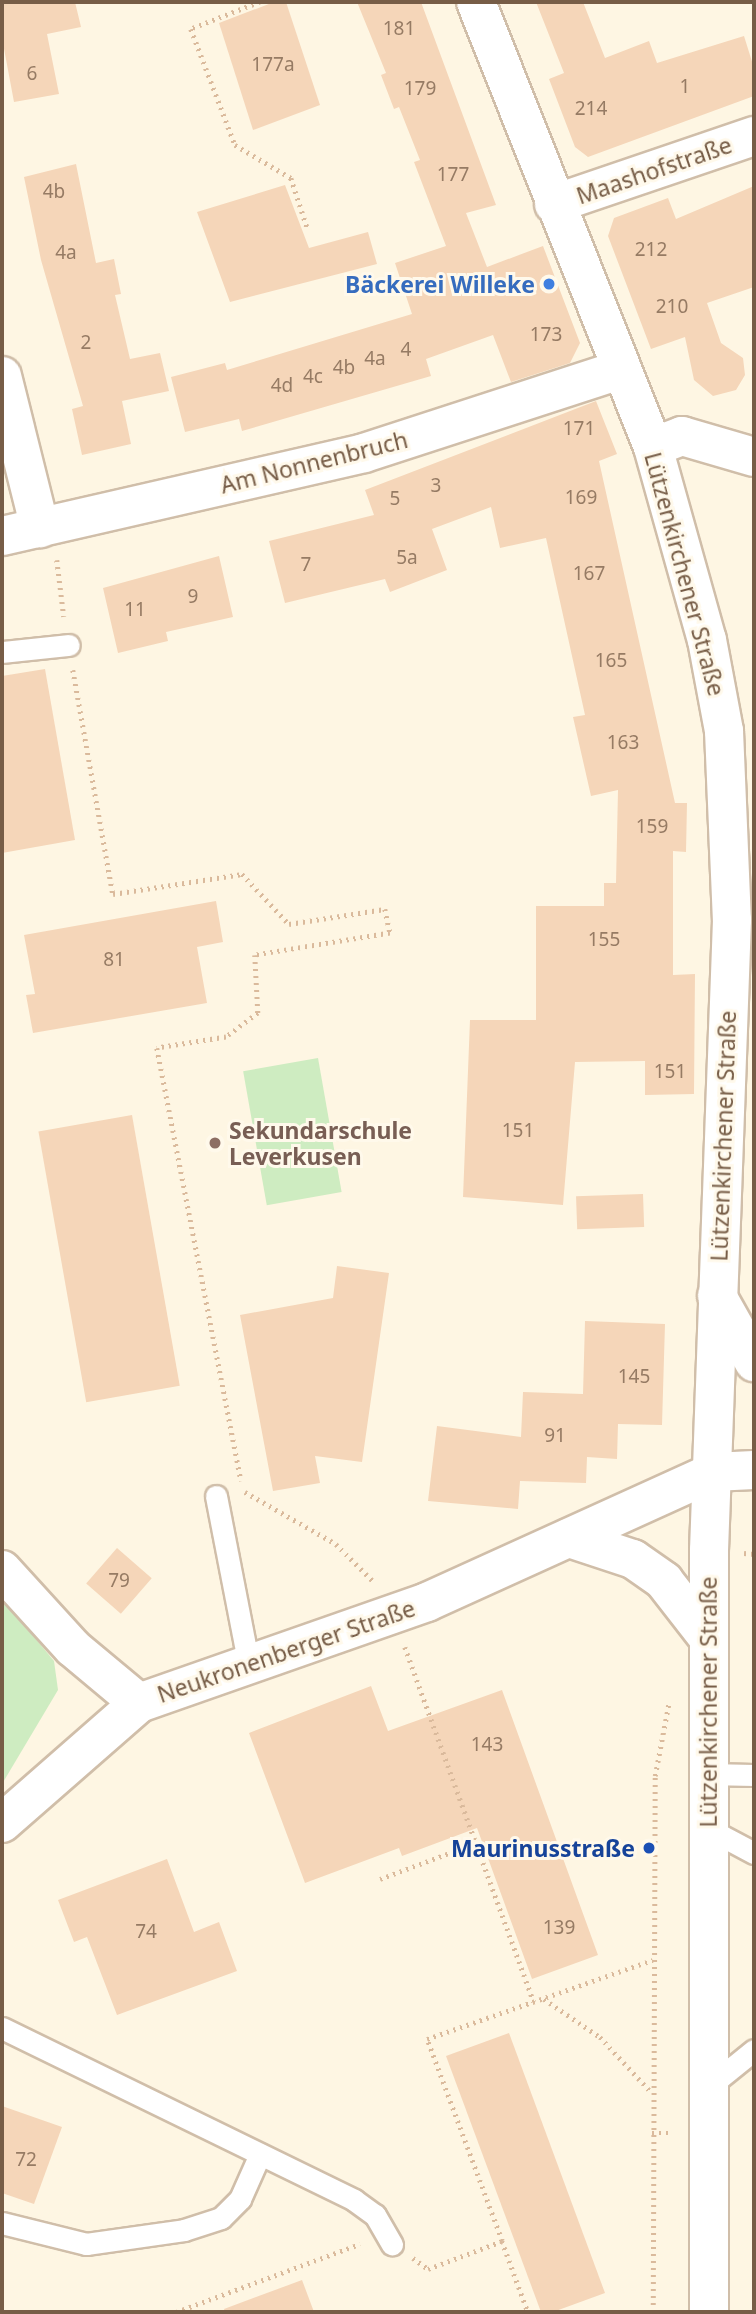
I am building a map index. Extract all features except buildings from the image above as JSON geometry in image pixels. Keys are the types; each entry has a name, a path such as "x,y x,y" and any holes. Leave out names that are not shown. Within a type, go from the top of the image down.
{"street":[{"name":"Lützenkirchener Straße","path":"476,2 554,204 653,447 707,640 724,731 743,923 717,1296 707,1774 706,2088 709,2312"},
{"name":"Maashofstraße","path":"554,204 754,136"},
{"name":"Am Nonnenbruch","path":"2,536 364,453 622,369"},
{"path":"2,376 40,528"},
{"path":"653,447 682,436 754,457"},
{"path":"717,1296 754,1363"},
{"path":"713,1472 754,1470"},
{"name":"Neukronenberger Straße","path":"2,1570 73,1648 139,1703 393,1615 713,1472"},
{"path":"569,1538 604,1547 654,1574 709,1639"},
{"path":"2,1823 139,1703"}],"lane":[{"path":"2,652 69,645"},
{"path":"216,1496 249,1666"},
{"path":"707,1774 754,1775"},
{"path":"707,1828 754,1853"},
{"path":"2,2028 354,2200 375,2215 389,2239"},
{"path":"706,2088 754,2050"},
{"path":"2,2223 86,2244 184,2230 221,2218 240,2199 260,2154"}],"path":[{"path":"260,2 191,29 234,145 291,178 308,230"},
{"path":"59,571 69,645 113,894 242,874 289,924 385,909 390,933 255,955 258,1013 226,1037 156,1048 242,1490 336,1544 371,1576 393,1615 534,2002"},
{"path":"653,2312 652,1787 670,1693"},
{"path":"380,1879 476,1843"},
{"path":"528,2312 427,2039 653,1960"},
{"path":"543,1999 600,2037 652,2093"},
{"path":"176,2312 389,2239 428,2269 502,2241"}],"green space":[{"path":"318,1058 342,1192 267,1205 243,1071"},
{"path":"2,1598 54,1661 58,1690 2,1784"}],"place":[{"name":"Bäckerei Willeke","path":"549,284"},
{"name":"Sekundarschule Leverkusen","path":"215,1143"},
{"name":"Maurinusstraße","path":"649,1848"}]}
